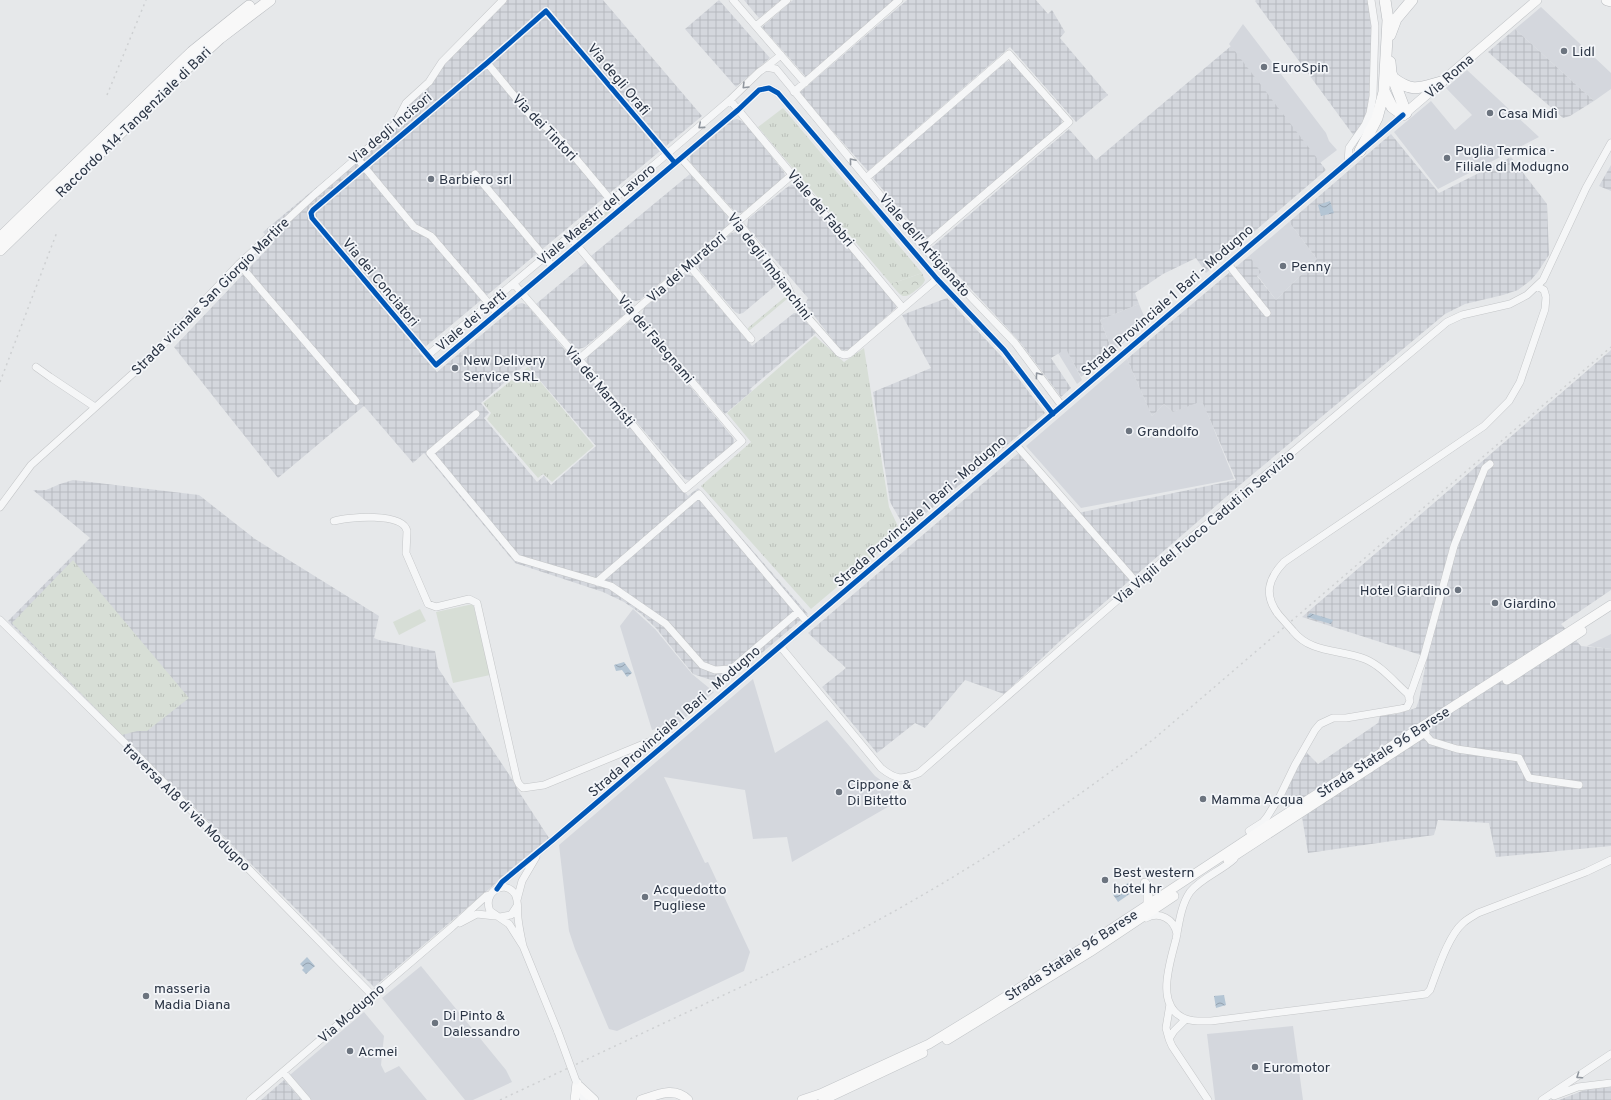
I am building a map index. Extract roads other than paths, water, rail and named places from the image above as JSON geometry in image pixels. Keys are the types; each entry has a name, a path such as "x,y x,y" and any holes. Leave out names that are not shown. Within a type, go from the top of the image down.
{"highway":[{"name":"Raccordo A14-Tangenziale di Bari","path":"0,238 164,78 209,39 258,0"},
{"name":"Raccordo A14-Tangenziale di Bari","path":"0,250 184,70 220,38 270,0"},
{"path":"1360,151 1377,118 1384,91 1388,20 1385,0"},
{"path":"1404,114 1393,78 1389,48 1390,36 1396,19 1412,0"},
{"path":"1607,0 1611,1"},
{"path":"1393,78 1406,87 1418,89 1441,82"},
{"path":"1384,91 1392,107 1404,114"}],"main road":[{"name":"Via Roma","path":"1404,114 1537,0"},
{"name":"Strada Statale 96 Barese","path":"802,1100 820,1094 929,1044 1084,948 1148,906 1251,834 1269,825 1611,605"},
{"name":"Strada Statale 96 Barese","path":"823,1100 933,1048 996,1011 1114,936 1611,612"},
{"path":"1251,834 1257,827 1269,825"},
{"path":"1148,906 1148,891 1145,883 1152,890 1164,895"},
{"path":"575,1100 578,1083"},
{"path":"578,1083 594,1100"},
{"path":"641,1100 670,1092 682,1095 688,1100"}],"street":[{"name":"Strada vicinale San Giorgio Martire","path":"0,507 31,465 148,360 239,264 395,124 406,103 429,82 442,62 503,0"},
{"path":"733,0 805,83"},
{"path":"756,26 787,0"},
{"path":"794,92 899,0"},
{"path":"1348,162 1349,148 1365,125 1370,113 1373,96 1375,26 1371,0"},
{"name":"Via degli Incisori","path":"311,213 363,166 487,63 546,11"},
{"name":"Via degli Orafi","path":"546,11 675,163"},
{"path":"866,178 1010,54 1069,122 923,247"},
{"name":"Viale Maestri del Lavoro","path":"514,284 730,100 759,72 781,55"},
{"name":"Via dei Tintori","path":"487,63 535,121 553,131 619,210"},
{"name":"Viale dell'Artigianato","path":"766,67 776,69 923,247 1015,343 1062,406"},
{"name":"Viale Maestri del Lavoro","path":"521,293 738,110 759,90 769,88 778,93"},
{"name":"Viale dell'Artigianato","path":"778,93 937,279 1004,350 1053,414"},
{"name":"Viale dei Fabbri","path":"730,100 902,307"},
{"name":"Via Roma","path":"1360,151 1404,114"},
{"name":"Via Vigili del Fuoco Caduti in Servizio","path":"780,646 880,768 892,777 907,778 919,773 1137,583 1447,322 1462,315 1510,304 1527,295 1537,286 1543,280 1586,188 1611,143"},
{"name":"Strada Provinciale 1 Bari - Modugno","path":"496,889 502,882 541,851 1360,151"},
{"path":"357,158 414,227 431,236 496,313"},
{"name":"Via degli Imbianchini","path":"681,158 738,222 787,285 794,302 839,353 849,354 902,307"},
{"path":"475,174 553,267"},
{"name":"Via dei Muratori","path":"579,359 793,174"},
{"name":"Via dei Conciatori","path":"311,213 316,224 436,365"},
{"name":"Via dei Falegnami","path":"570,237 634,311 742,441 685,489"},
{"path":"239,264 356,401"},
{"path":"688,264 751,339"},
{"path":"1228,264 1267,313"},
{"path":"902,307 937,279"},
{"name":"Viale dei Sarti","path":"427,356 514,284"},
{"name":"Via dei Marmisti","path":"514,284 579,359 685,489"},
{"path":"1409,698 1381,670 1366,660 1350,654 1311,646 1298,637 1273,607 1270,600 1269,588 1274,574 1284,562 1484,426 1509,401 1520,382 1545,309 1546,297 1544,290 1537,286"},
{"name":"Viale dei Sarti","path":"436,365 521,293"},
{"path":"36,367 95,407"},
{"path":"476,414 430,453 517,558 611,586 666,624 702,665 715,670 730,669 735,666 798,612"},
{"path":"1016,445 1137,583"},
{"path":"1257,827 1263,822 1280,796 1295,764 1320,724 1333,718 1346,718 1405,708 1408,705 1409,698 1424,656 1454,546 1485,468 1490,464"},
{"path":"597,582 699,494 808,623"},
{"path":"334,521 349,518 368,517 385,519 402,524 407,531 406,553 428,604 436,607 469,599 477,603 517,780 518,784 523,788 544,785 668,734 673,738"},
{"name":"traversa AI8 di via Modugno","path":"0,620 136,754 372,995"},
{"path":"1424,733 1431,741 1457,749 1520,758 1529,778 1579,784"},
{"path":"1244,850 1228,865 1203,881 1191,891 1185,901 1169,968 1167,994 1170,1004 1186,1019 1211,1021 1426,994 1430,990 1452,938 1469,918 1478,913 1597,868 1611,860"},
{"name":"Strada Provinciale 1 Bari - Modugno","path":"517,903 519,890 527,871 541,851"},
{"path":"523,946 515,894 511,890 505,888 496,889 490,895 488,906 490,911 513,929 523,946 584,1100"},
{"name":"Via Modugno","path":"250,1100 452,927 480,901 486,896 490,895"},
{"path":"498,916 511,915 517,903"},
{"name":"Via Modugno","path":"452,927 477,914 498,916"},
{"path":"1114,936 1156,914 1161,915 1170,921 1177,934"},
{"path":"1170,1004 1166,1028 1169,1039 1172,1046 1208,1100"},
{"path":"1169,1039 1174,1031 1186,1019"},
{"path":"1544,1100 1611,1054"},
{"path":"283,1072 307,1100"},
{"path":"1544,1100 1578,1087 1611,1082"}],"water":[{"path":"1330,201 1334,213 1321,216 1318,205"},
{"path":"1310,613 1333,620 1331,624 1307,617"},
{"path":"624,662 632,673 627,677 622,670 616,671 614,665"},
{"path":"1128,883 1134,891 1118,902 1112,893"},
{"path":"307,957 315,966 306,974 302,970 304,968 300,964"},
{"path":"1224,995 1226,1005 1216,1008 1214,996"}],"railway":[{"path":"107,95 146,0"},
{"path":"0,382 57,232"},
{"path":"500,1100 841,940 963,871 1080,794 1155,738 1611,347"}],"place":[{"name":"Lidl","path":"1564,51"},
{"name":"EuroSpin","path":"1264,67"},
{"name":"Casa Midì","path":"1490,113"},
{"name":"Puglia Termica - Filiale di Modugno","path":"1447,158"},
{"name":"Barbiero srl","path":"431,179"},
{"name":"Penny","path":"1283,266"},
{"name":"New Delivery Service SRL","path":"455,368"},
{"name":"Grandolfo","path":"1129,431"},
{"name":"Hotel Giardino","path":"1458,590"},
{"name":"Giardino","path":"1495,603"},
{"name":"Cippone & Di Bitetto","path":"839,792"},
{"name":"Mamma Acqua","path":"1203,799"},
{"name":"Best western hotel hr","path":"1105,880"},
{"name":"Acquedotto Pugliese","path":"645,897"},
{"name":"masseria Madia Diana","path":"146,996"},
{"name":"Di Pinto & Dalessandro","path":"435,1023"},
{"name":"Acmei","path":"350,1051"},
{"name":"Euromotor","path":"1255,1067"}]}
